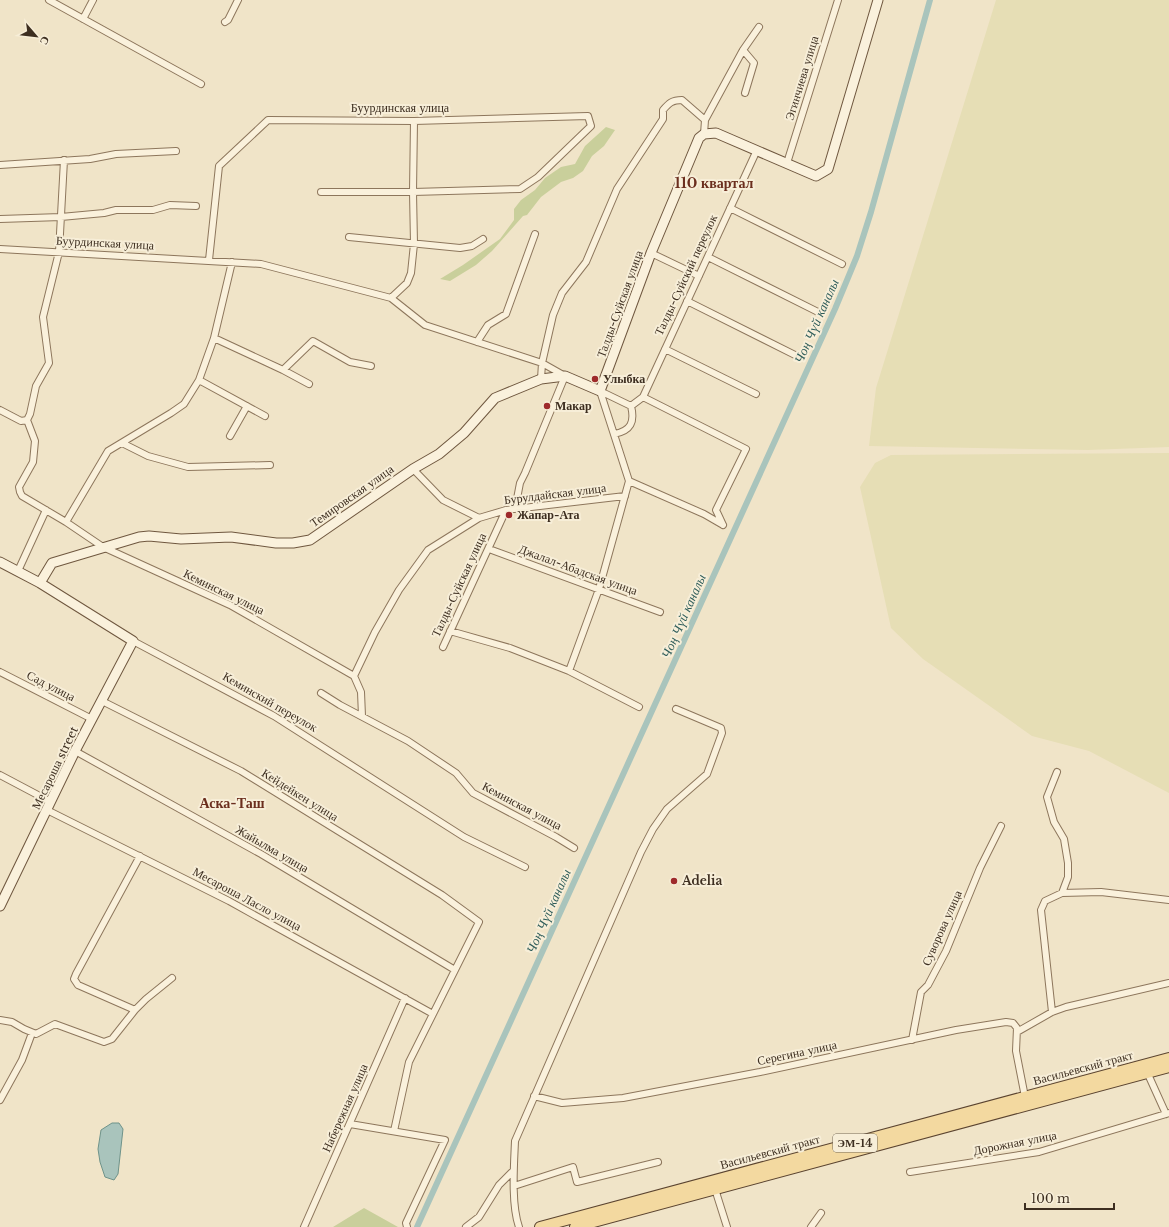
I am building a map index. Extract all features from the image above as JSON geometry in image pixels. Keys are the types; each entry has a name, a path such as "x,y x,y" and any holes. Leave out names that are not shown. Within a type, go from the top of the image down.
{"main road":[{"name":"Васильевский тракт","path":"540,1227 1169,1058"},
{"name":"Васильевский тракт","path":"575,1227 1169,1067"}],"street":[{"path":"49,0 200,84"},
{"path":"83,19 93,0"},
{"path":"225,22 228,20 238,0"},
{"name":"Эгинчиева улица","path":"787,163 838,0"},
{"path":"704,134 716,132 816,176 828,169 878,0"},
{"name":"Талды-Суйская улица","path":"600,391 651,253 699,138 704,134 705,120 743,50 758,27"},
{"path":"743,50 754,63 745,93"},
{"path":"542,379 542,362 553,315 562,293 586,262 617,189 663,119 662,110 673,100 682,100 705,120"},
{"name":"Буурдинская улица","path":"209,260 219,166 268,120 414,121 588,116 591,126 538,176 520,189 413,192"},
{"path":"391,298 406,283 411,273 414,244 414,121"},
{"name":"Талды-Суйский переулок","path":"631,406 643,397 757,150"},
{"path":"0,165 90,158 116,154 176,151"},
{"path":"0,410 21,421 27,420 30,414 36,386 49,363 43,317 59,252 64,160"},
{"path":"321,192 413,192"},
{"path":"0,219 61,218 104,213 116,210 153,210 170,205 196,206"},
{"path":"730,208 842,264"},
{"path":"477,342 488,325 506,314 535,234"},
{"path":"350,237 460,248 472,246 483,239"},
{"name":"Буурдинская улица","path":"0,249 261,264 391,298 425,325 542,362 565,376 631,406"},
{"path":"651,253 699,276"},
{"path":"708,257 820,313"},
{"path":"66,522 108,451 184,404 199,380 214,338 232,262"},
{"path":"687,301 799,357"},
{"path":"214,338 284,370 309,384"},
{"path":"284,370 312,340 350,362 371,366"},
{"path":"665,350 756,394"},
{"path":"515,509 520,483 526,473 565,376"},
{"name":"Темировская улица","path":"40,583 52,563 139,537 149,536 181,539 231,537 276,543 293,543 310,540 413,469 439,454 464,433 496,398 542,379 565,376"},
{"path":"199,380 265,416"},
{"path":"569,671 599,589 629,481 600,391"},
{"path":"629,481 704,514 723,525 716,510 746,449 643,397"},
{"path":"230,436 247,406"},
{"path":"614,434 623,432 631,425 634,417 631,406"},
{"name":"Кеминская улица","path":"27,420 35,441 33,462 19,487 22,496 66,522 103,547 230,606 354,676"},
{"path":"122,443 148,456 188,467 270,465"},
{"path":"413,469 443,500 479,518"},
{"name":"Бурулдайская улица","path":"354,676 375,632 399,590 428,550 479,518 506,510 625,496"},
{"path":"18,571 46,510"},
{"name":"Талды-Суйская улица","path":"443,647 506,510"},
{"name":"Джалал-Абадская улица","path":"489,549 660,612"},
{"name":"Кеминский переулок","path":"0,562 40,583 132,641 274,716 464,837 525,866"},
{"path":"450,631 510,648 569,671 639,707"},
{"name":"Месароша street","path":"0,906 75,751 132,641"},
{"name":"Сад улица","path":"0,672 92,720"},
{"path":"354,676 361,692 362,716"},
{"name":"Кеминская улица","path":"321,693 340,705 408,741 456,773 473,793 574,848"},
{"name":"Кейдейкен улица","path":"102,701 241,771 442,895 479,922 454,970"},
{"path":"519,1227 517,1221 513,1170 515,1141 641,852 653,829 667,809 706,774 722,733 721,728 676,709"},
{"name":"Жайылма улица","path":"75,751 261,854 454,970"},
{"path":"1057,772 1047,797 1054,822 1064,839 1068,863 1068,877 1062,893"},
{"name":"Месароша Ласло улица","path":"0,775 49,806 140,856 229,901 433,1014"},
{"name":"Суворова улица","path":"912,1040 921,992 928,985 946,951 980,868 1001,826"},
{"path":"135,1010 78,985 74,979 140,856"},
{"path":"1052,1012 1041,910 1046,900 1062,893 1101,892 1169,900"},
{"path":"394,1131 409,1062 454,970"},
{"path":"0,1020 12,1022 36,1034 55,1024 104,1042 112,1038 146,999 172,978"},
{"path":"1025,1097 1016,1051 1017,1032 1052,1012 1066,1007 1169,983"},
{"name":"Набережная улица","path":"304,1227 405,998"},
{"name":"Серегина улица","path":"534,1096 562,1103 624,1098 760,1072 956,1030 1006,1022 1015,1024 1017,1032"},
{"path":"0,1100 22,1060 32,1033"},
{"path":"1147,1072 1167,1114"},
{"name":"Дорожная улица","path":"910,1172 1039,1152 1167,1114"},
{"path":"350,1124 446,1140 406,1223 407,1227"},
{"path":"514,1186 573,1167 577,1182 658,1162"},
{"path":"466,1227 479,1217 499,1185 513,1170"},
{"path":"715,1189 727,1227"},
{"path":"812,1227 821,1214"}],"shaded area":[{"path":"996,0 1169,0 1169,447 1088,450 869,446 876,388"},
{"path":"1169,453 1169,793 1089,751 1032,736 923,659 891,628 860,487 875,463 891,455"}],"green space":[{"path":"606,127 615,130 604,146 592,156 583,171 573,178 561,182 541,197 527,215 523,216 492,251 476,265 450,281 440,279 500,239 514,220 514,209 521,200 535,190 545,178 561,167 575,164 585,146"},
{"path":"364,1208 398,1227 333,1227"}],"water":[{"path":"112,1123 119,1123 123,1129 118,1174 114,1180 105,1177 100,1162 98,1149 101,1130"}],"waterway":[{"name":"Чоң Чүй каналы","path":"417,1227 835,309 857,256 871,212 930,0"}],"place":[{"name":"Улыбка","path":"595,379"},
{"name":"Макар","path":"547,406"},
{"name":"Жапар-Ата","path":"509,515"},
{"name":"Adelia","path":"674,881"}],"district":[{"name":"110 квартал","path":"714,183"},
{"name":"Аска-Таш","path":"232,803"}]}
